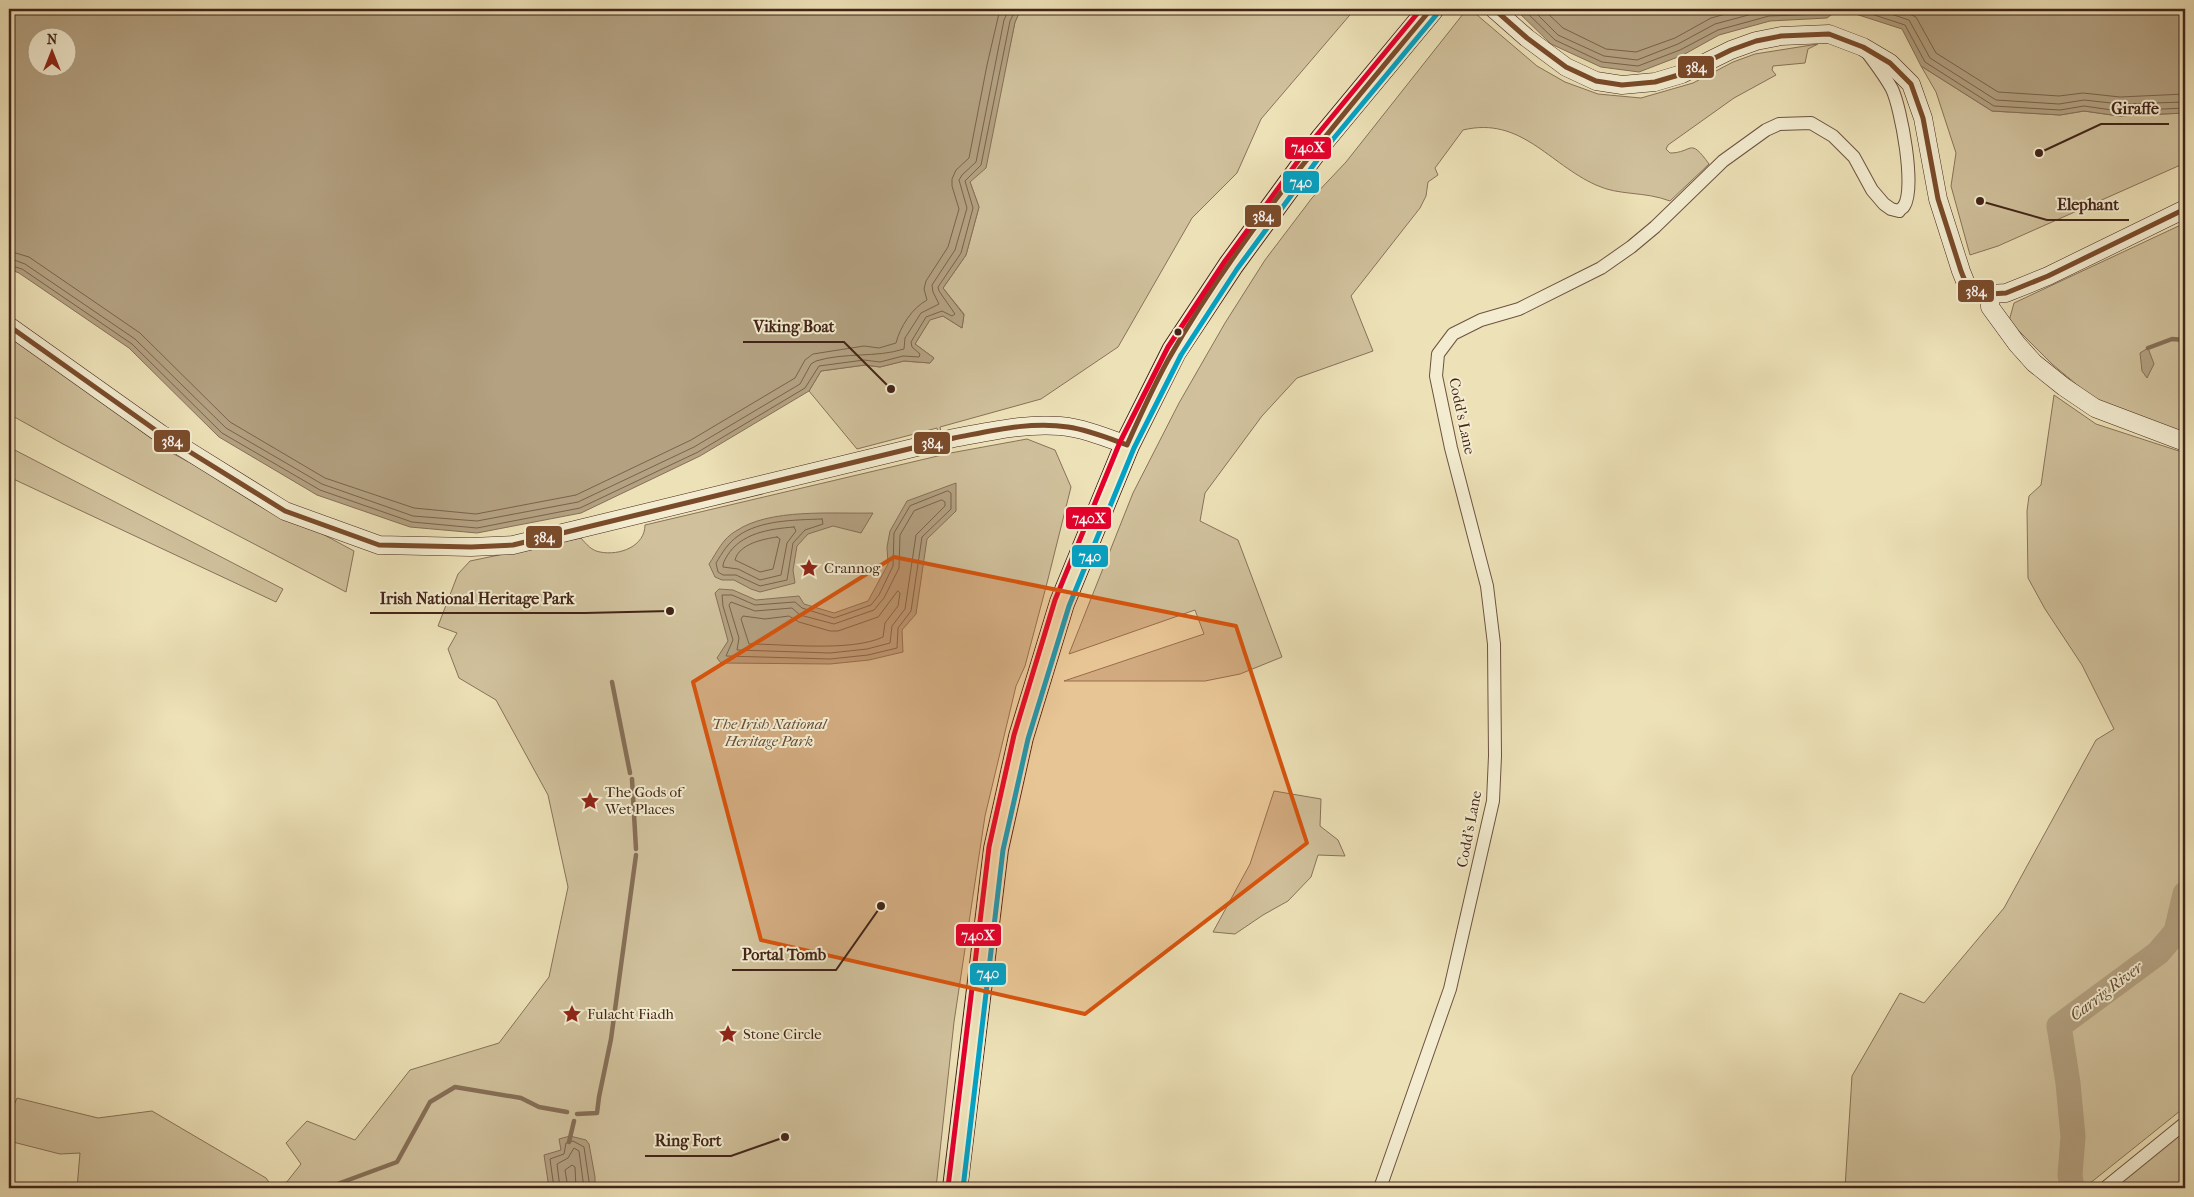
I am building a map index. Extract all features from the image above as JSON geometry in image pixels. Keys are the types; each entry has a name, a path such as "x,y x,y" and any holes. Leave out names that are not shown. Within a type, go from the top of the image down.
{"highway":[{"path":"955,1188 996,849 1021,737 1062,603 1127,445 1174,351 1231,265 1323,139 1431,9"}],"main road":[{"path":"1494,9 1527,38 1566,67 1596,81 1622,85 1664,80 1682,74 1731,50 1756,41 1781,36 1829,34 1863,47 1890,63 1910,84 1923,118 1938,199 1960,271 1968,286 1978,292 1990,294 2006,293 2048,276 2185,209"},
{"path":"1990,294 1990,307 2016,344 2034,363 2064,387 2095,408 2185,442"},
{"path":"9,326 161,434 285,511 379,545 471,548 512,545 954,438 1028,426 1061,426 1091,432 1127,445"}],"street":[{"name":"Codd's Lane","path":"1380,1188 1450,989 1493,801 1495,756 1494,644 1487,586 1451,448 1436,376 1438,354 1453,334 1481,320 1519,309 1601,268 1631,247 1655,226 1723,161 1766,130 1779,124 1811,123 1833,136 1854,157 1872,190 1884,204 1898,211 1905,205 1907,194 1906,136 1892,89 1863,47"},
{"path":"2105,1188 2185,1123"}],"highlighted area":[{"path":"894,557 1236,626 1307,843 1085,1014 761,940 693,682"}],"green space":[{"name":"The Irish National Heritage Park","path":"1021,9 1355,9 1261,119 1237,173 1192,218 1118,347 1041,399 940,427 945,454 1027,439 1055,450 1071,487 1025,666 1016,686 985,816 954,1022 936,1188 282,1188 301,1164 286,1143 307,1121 355,1140 410,1070 499,1043 549,977 568,887 548,795 496,700 459,678 448,649 457,633 438,626 458,574 470,561 581,538 589,547 597,551 608,553 623,551 641,539 645,525 942,455 937,428 857,449 809,391 821,371 865,365 880,367 904,361 930,363 934,358 915,344 930,319 943,316 962,328 964,314 943,288 966,255 979,207 970,182 1005,69 1015,22"},
{"path":"1467,9 1470,9 1537,66 1565,82 1598,94 1641,98 1693,83 1733,62 1755,54 1818,44 1808,49 1805,63 1773,66 1772,70 1776,75 1734,98 1668,145 1666,149 1670,153 1694,148 1703,155 1709,164 1670,201 1651,196 1614,191 1596,185 1579,176 1534,144 1502,130 1483,127 1463,130 1435,168 1438,175 1428,182 1426,196 1420,208 1351,296 1373,351 1297,378 1262,416 1205,493 1200,521 1238,540 1282,657 1240,674 1205,681 1064,681 1204,634 1195,610 1069,654 1133,493 1179,403 1225,323 1265,260 1312,198 1346,162"},
{"path":"1921,66 1992,111 2060,115 2084,111 2119,116 2185,113 2185,163 1998,246 1970,255 1951,186 1956,153 1936,92"},
{"path":"2185,223 2185,435 2094,399 2052,364 2009,321 2014,303"},
{"path":"9,334 170,452 354,551 346,592 9,414"},
{"path":"2054,395 2096,424 2185,453 2185,894 2176,932 2160,950 2059,1026 2068,1083 2073,1137 2070,1175 2072,1188 1845,1188 1852,1076 1900,993 1924,1003 2004,908 2096,740 2114,729 2082,665 2045,609 2028,578 2027,511 2029,496 2041,485"},
{"path":"9,447 283,589 276,602 9,477"},
{"path":"1274,791 1321,799 1320,826 1338,840 1345,856 1318,855 1311,877 1288,901 1235,934 1213,932 1250,864"},
{"path":"2185,932 2185,1107 2084,1188 2081,1188 2078,1160 2079,1119 2069,1030 2140,980"},
{"path":"17,1098 98,1118 152,1111 266,1178 273,1188 77,1188 80,1153 60,1154 9,1141 9,1117"},
{"path":"2185,1122 2185,1188 2105,1188"}],"water":[{"path":"9,9 1021,9 1015,22 986,168 970,182 979,207 966,255 943,288 964,315 962,328 943,316 930,320 915,344 934,358 930,363 904,361 880,367 865,365 821,371 809,391 700,456 581,513 477,533 410,527 317,495 219,437 129,348 19,273 9,269"},
{"path":"1515,9 1839,9 1827,18 1770,21 1719,35 1683,55 1639,72 1601,67 1551,44"},
{"path":"1840,9 2185,9 2185,113 2119,116 2084,111 2060,115 1992,111 1921,66 1902,29"},
{"path":"2148,348 2154,364 2147,378 2142,371 2140,353"},
{"path":"956,483 956,511 927,539 916,614 902,630 903,652 869,660 830,664 721,663 717,658 728,641 715,593 719,589 733,590 756,600 799,596 804,604 834,613 868,601 888,564 887,547 890,531 907,501"},
{"path":"873,513 861,533 833,526 808,534 797,546 793,570 795,583 760,592 734,580 722,580 715,577 709,564 727,537 750,524 766,519 783,515"},
{"path":"570,1136 586,1140 589,1144 595,1188 549,1188 544,1155 561,1150 559,1139"}],"waterway":[{"path":"2148,348 2172,339 2185,340"},
{"path":"612,682 630,773"},
{"path":"632,779 636,849"},
{"path":"577,1114 597,1113 611,1039 636,855"},
{"name":"Carrig River","path":"2072,1188 2070,1175 2073,1137 2068,1083 2059,1026 2158,953 2176,932 2185,894"},
{"path":"285,1184 332,1186 397,1162 430,1102 455,1087 521,1098 539,1107 567,1112"},
{"path":"569,1142 574,1121"},
{"path":"263,1188 273,1187"}],"transit line":[{"name":"740X","path":"948,1187 989,847 1014,735 1055,600 1120,442 1168,347 1225,261 1317,135 1421,9"},
{"name":"384","path":"1127,445 1168,360 1226,267 1326,136 1431,9"},
{"name":"384","path":"1494,9 1527,38 1566,67 1596,81 1622,85 1655,82 1682,74 1731,50 1756,41 1781,36 1829,34 1863,47 1890,63 1911,84 1923,118 1938,199 1961,271 1967,286 1978,292 1990,294 2006,293 2048,276 2185,209"},
{"name":"740","path":"963,1188 1003,850 1028,739 1069,606 1134,448 1181,355 1237,269 1329,144 1437,14"},
{"name":"384","path":"9,326 161,434 285,511 379,545 471,547 513,545 954,438 1025,426 1054,425 1076,428 1127,445"}],"place":[{"name":"Giraffe","path":"2039,153"},
{"name":"Elephant","path":"1980,201"},
{"name":"Viking Boat","path":"891,389"},
{"name":"Crannog","path":"809,568"},
{"name":"Irish National Heritage Park","path":"670,611"},
{"name":"The Gods of Wet Places","path":"590,801"},
{"name":"Portal Tomb","path":"881,906"},
{"name":"Fulacht Fiadh","path":"572,1014"},
{"name":"Stone Circle","path":"728,1034"},
{"name":"Ring Fort","path":"785,1137"}]}
